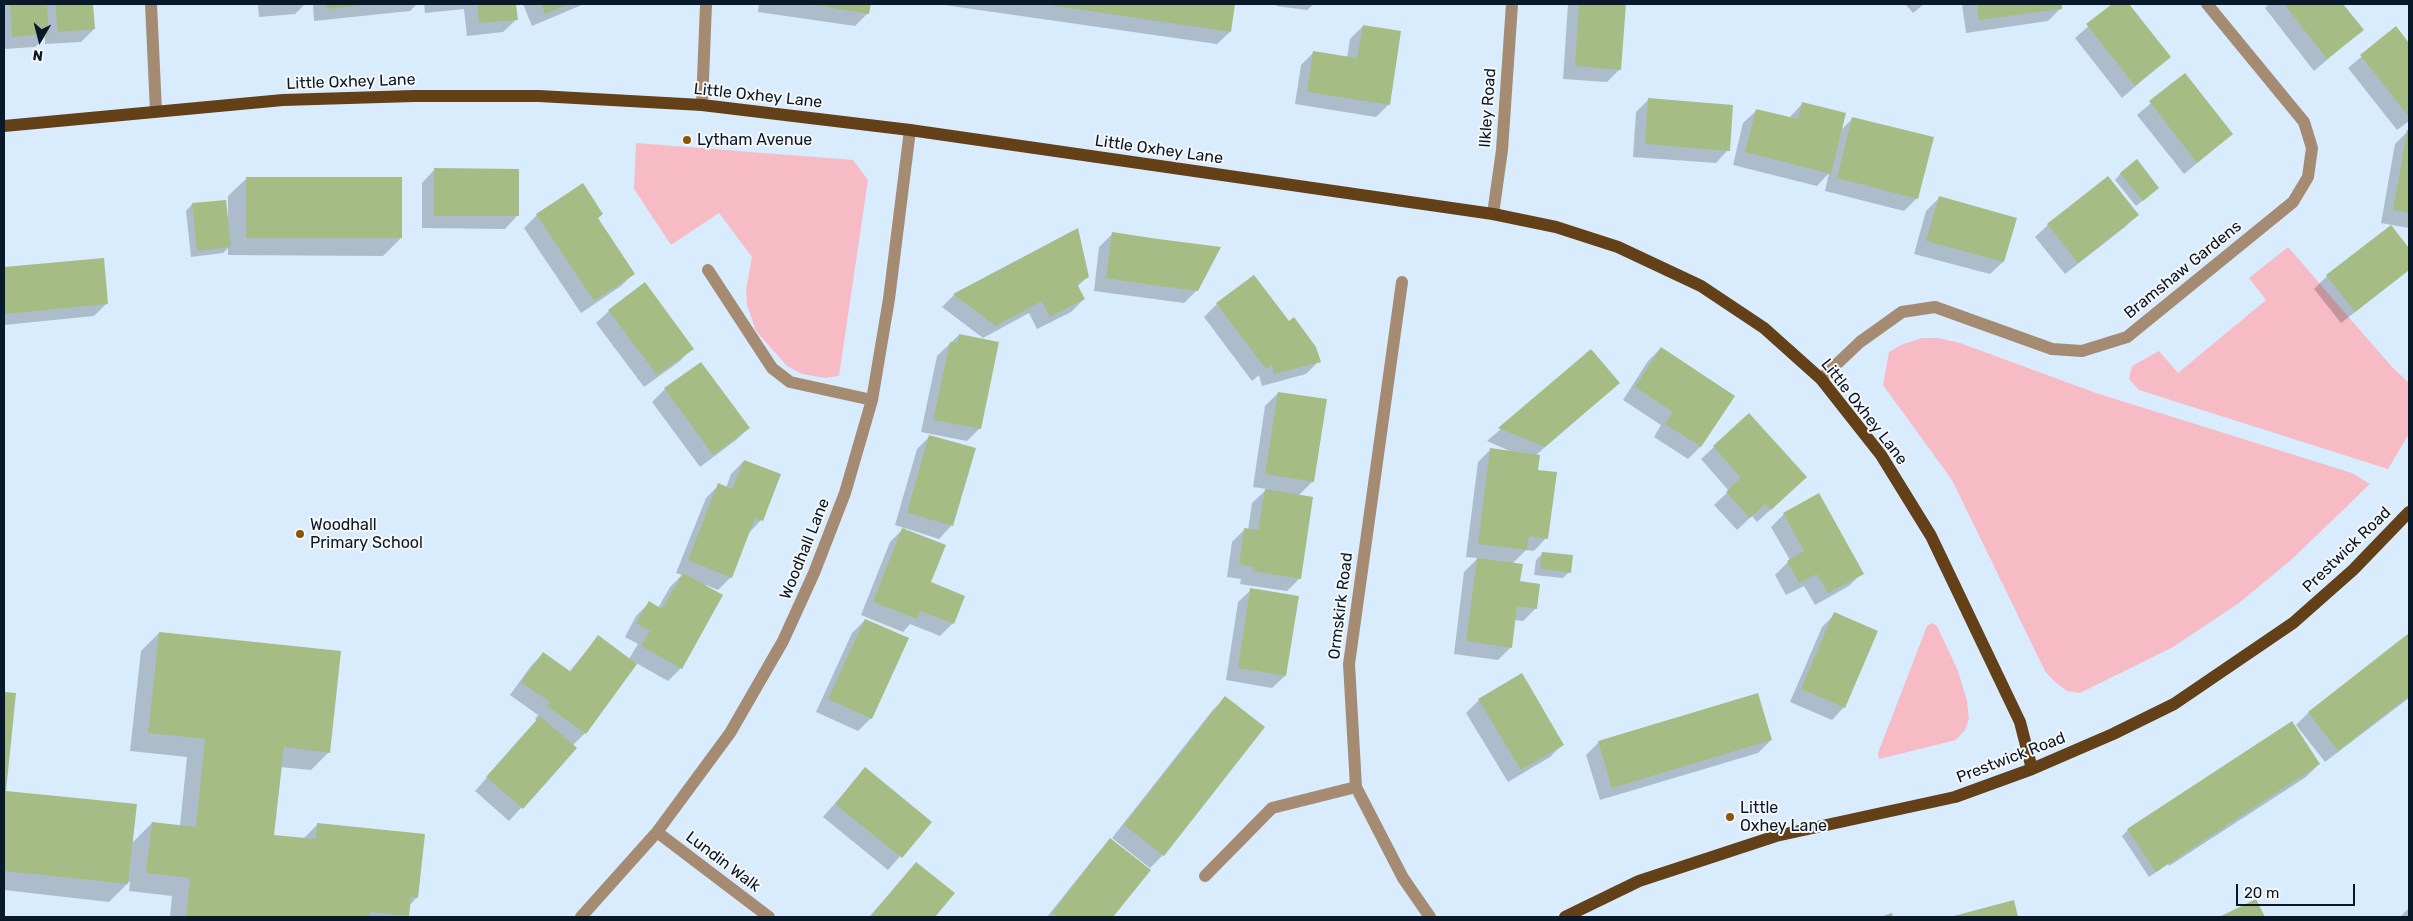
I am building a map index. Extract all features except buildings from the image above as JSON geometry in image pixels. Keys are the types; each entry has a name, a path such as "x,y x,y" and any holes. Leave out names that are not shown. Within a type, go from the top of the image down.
{"main road":[{"name":"Little Oxhey Lane","path":"4,126 283,100 414,96 539,96 702,105 910,130 1493,214 1556,227 1618,247 1701,286 1764,328 1821,379 1880,454 1931,536 2020,722 2032,769"},
{"name":"Prestwick Road","path":"1565,917 1639,880 1776,836 1955,797 2032,769 2174,704 2293,623 2353,570 2409,512"}],"street":[{"path":"151,4 156,111"},
{"path":"702,105 706,4"},
{"name":"Ilkley Road","path":"1493,214 1502,150 1512,4"},
{"name":"Bramshaw Gardens","path":"1821,379 1860,342 1902,312 1935,307 2052,349 2082,351 2127,337 2293,202 2308,178 2312,148 2304,122 2207,4"},
{"name":"Woodhall Lane","path":"581,917 657,832 730,733 783,641 814,573 845,493 872,400 889,299 910,130"},
{"path":"708,270 772,368 790,382 872,400"},
{"name":"Ormskirk Road","path":"1402,282 1349,664 1356,787 1403,878 1430,917"},
{"path":"1205,876 1272,808 1356,787"},
{"name":"Lundin Walk","path":"657,832 769,917"}],"shaded area":[{"path":"636,143 853,160 868,180 839,376 825,378 802,374 787,366 756,331 747,305 746,290 752,257 719,213 671,245 634,189"},
{"path":"2288,247 2392,367 2409,383 2409,434 2388,469 2139,390 2129,379 2132,366 2159,351 2178,373 2266,300 2249,278"},
{"path":"1922,338 1938,338 1960,343 2096,393 2352,473 2370,484 2291,560 2239,603 2173,647 2080,693 2067,691 2045,671 1952,480 1883,385 1889,352 1901,345"},
{"path":"1932,623 1937,626 1958,671 1967,701 1969,719 1965,730 1956,740 1879,759 1878,753 1927,626"}],"place":[{"name":"Lytham Avenue","path":"687,140"},
{"name":"Woodhall Primary School","path":"300,534"},
{"name":"Little Oxhey Lane","path":"1730,817"}]}
